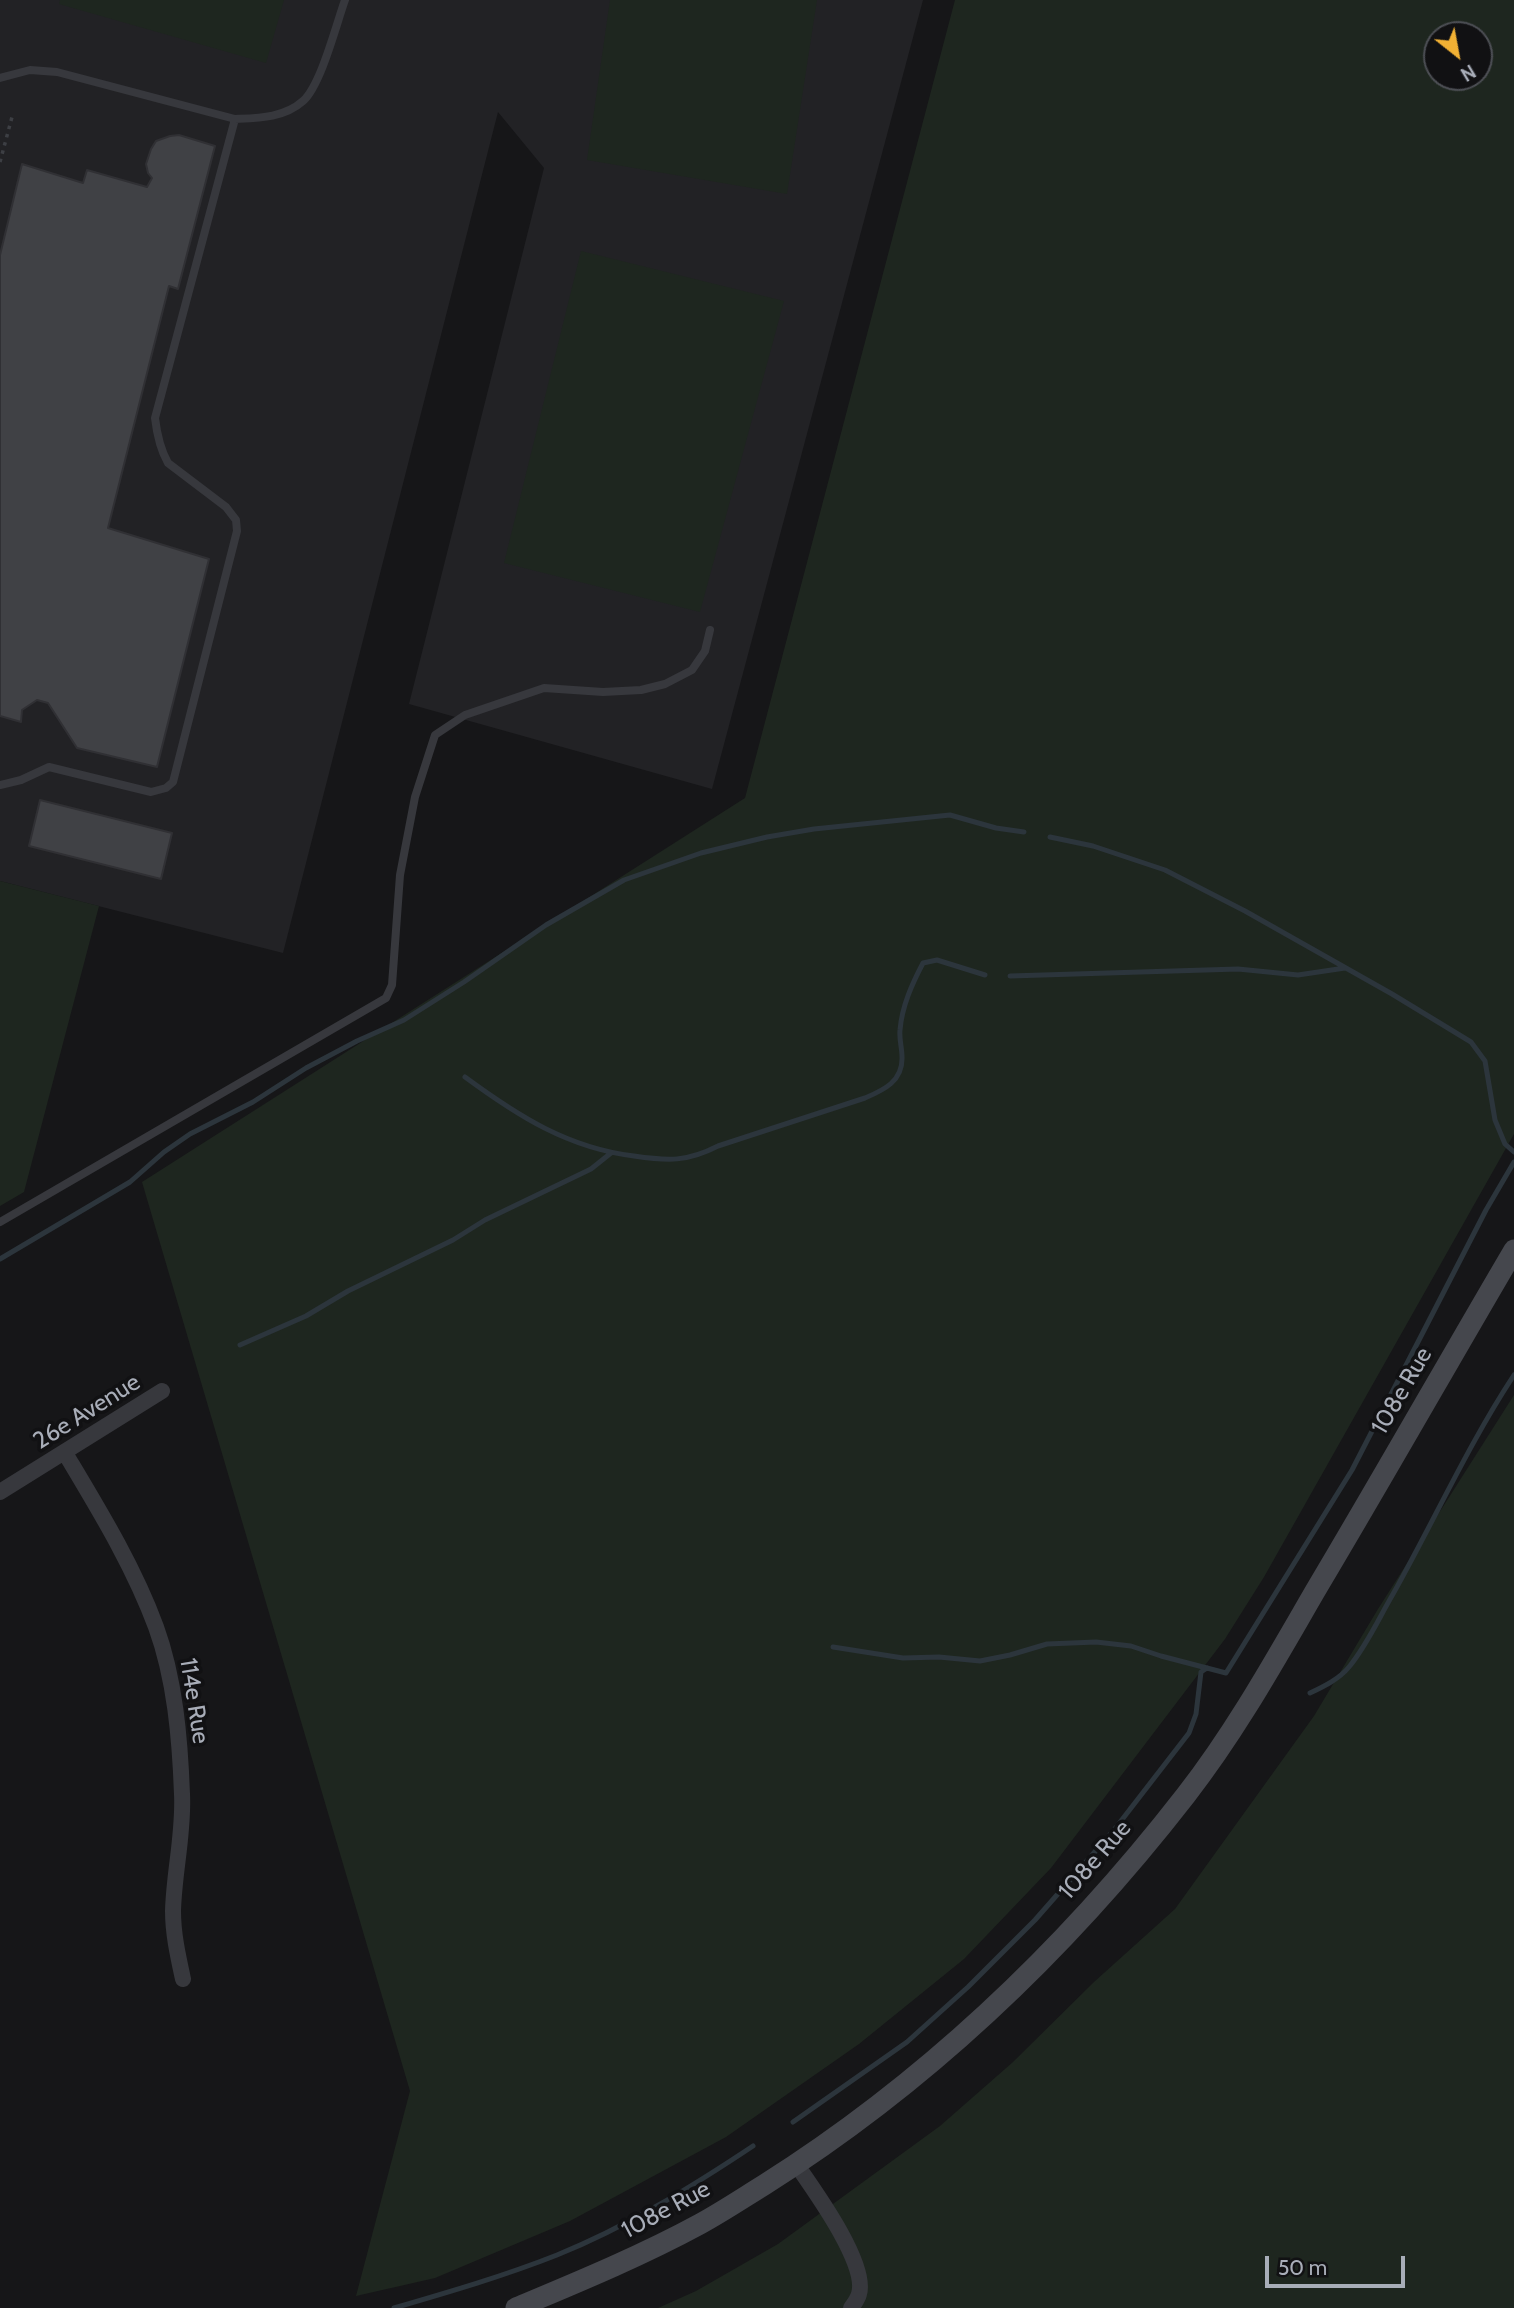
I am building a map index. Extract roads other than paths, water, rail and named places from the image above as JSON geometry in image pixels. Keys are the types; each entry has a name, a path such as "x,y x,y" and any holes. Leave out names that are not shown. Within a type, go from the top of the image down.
{"main road":[{"name":"108e Rue","path":"516,2308 619,2264 702,2223 796,2164 877,2107 954,2044 1036,1965 1114,1881 1186,1794 1246,1709 1514,1250"}],"street":[{"name":"26e Avenue","path":"0,1492 162,1391"},
{"name":"114e Rue","path":"65,1453 119,1544 156,1628 169,1675 179,1743 183,1797 173,1910 174,1942 183,1979"},
{"path":"796,2164 855,2259 860,2274 859,2294 851,2308"}],"lane":[{"path":"0,78 30,70 57,72 235,119 265,118 286,111 303,101 315,86 345,0"},
{"path":"0,785 21,780 49,767 151,792 166,788 173,782 237,531 236,520 226,507 168,463 160,444 155,418 235,119"},
{"path":"0,1222 386,998 392,985 400,875 415,797 435,735 465,715 544,688 603,692 641,690 665,684 692,670 705,651 710,630"}],"waterway":[{"path":"0,1259 130,1182 164,1152 190,1134 253,1102 306,1068 404,1020 546,925 624,880 701,853 814,829 950,815 996,828 1024,832"},
{"path":"1050,837 1093,846 1165,870 1245,911 1471,1042 1485,1061 1495,1120 1505,1144 1514,1152"},
{"path":"465,1077 504,1105 565,1138 610,1152 646,1158 687,1158 865,1098 885,1088 899,1072 903,1012 923,963 937,960 985,975"},
{"path":"1010,976 1238,969 1298,975 1345,968"},
{"path":"240,1345 306,1316 348,1291 453,1240 485,1220 591,1169 611,1153"},
{"path":"833,1647 903,1658 939,1657 980,1661 1047,1644 1096,1642 1131,1646 1226,1673 1352,1470 1486,1210 1514,1162"},
{"path":"1310,1693 1341,1675 1362,1650 1481,1428 1514,1375"},
{"path":"793,2122 907,2042 968,1987 1035,1920 1114,1830 1189,1733 1196,1714 1201,1672 1207,1668"},
{"path":"394,2308 497,2277 583,2244 657,2206 753,2146"}]}
